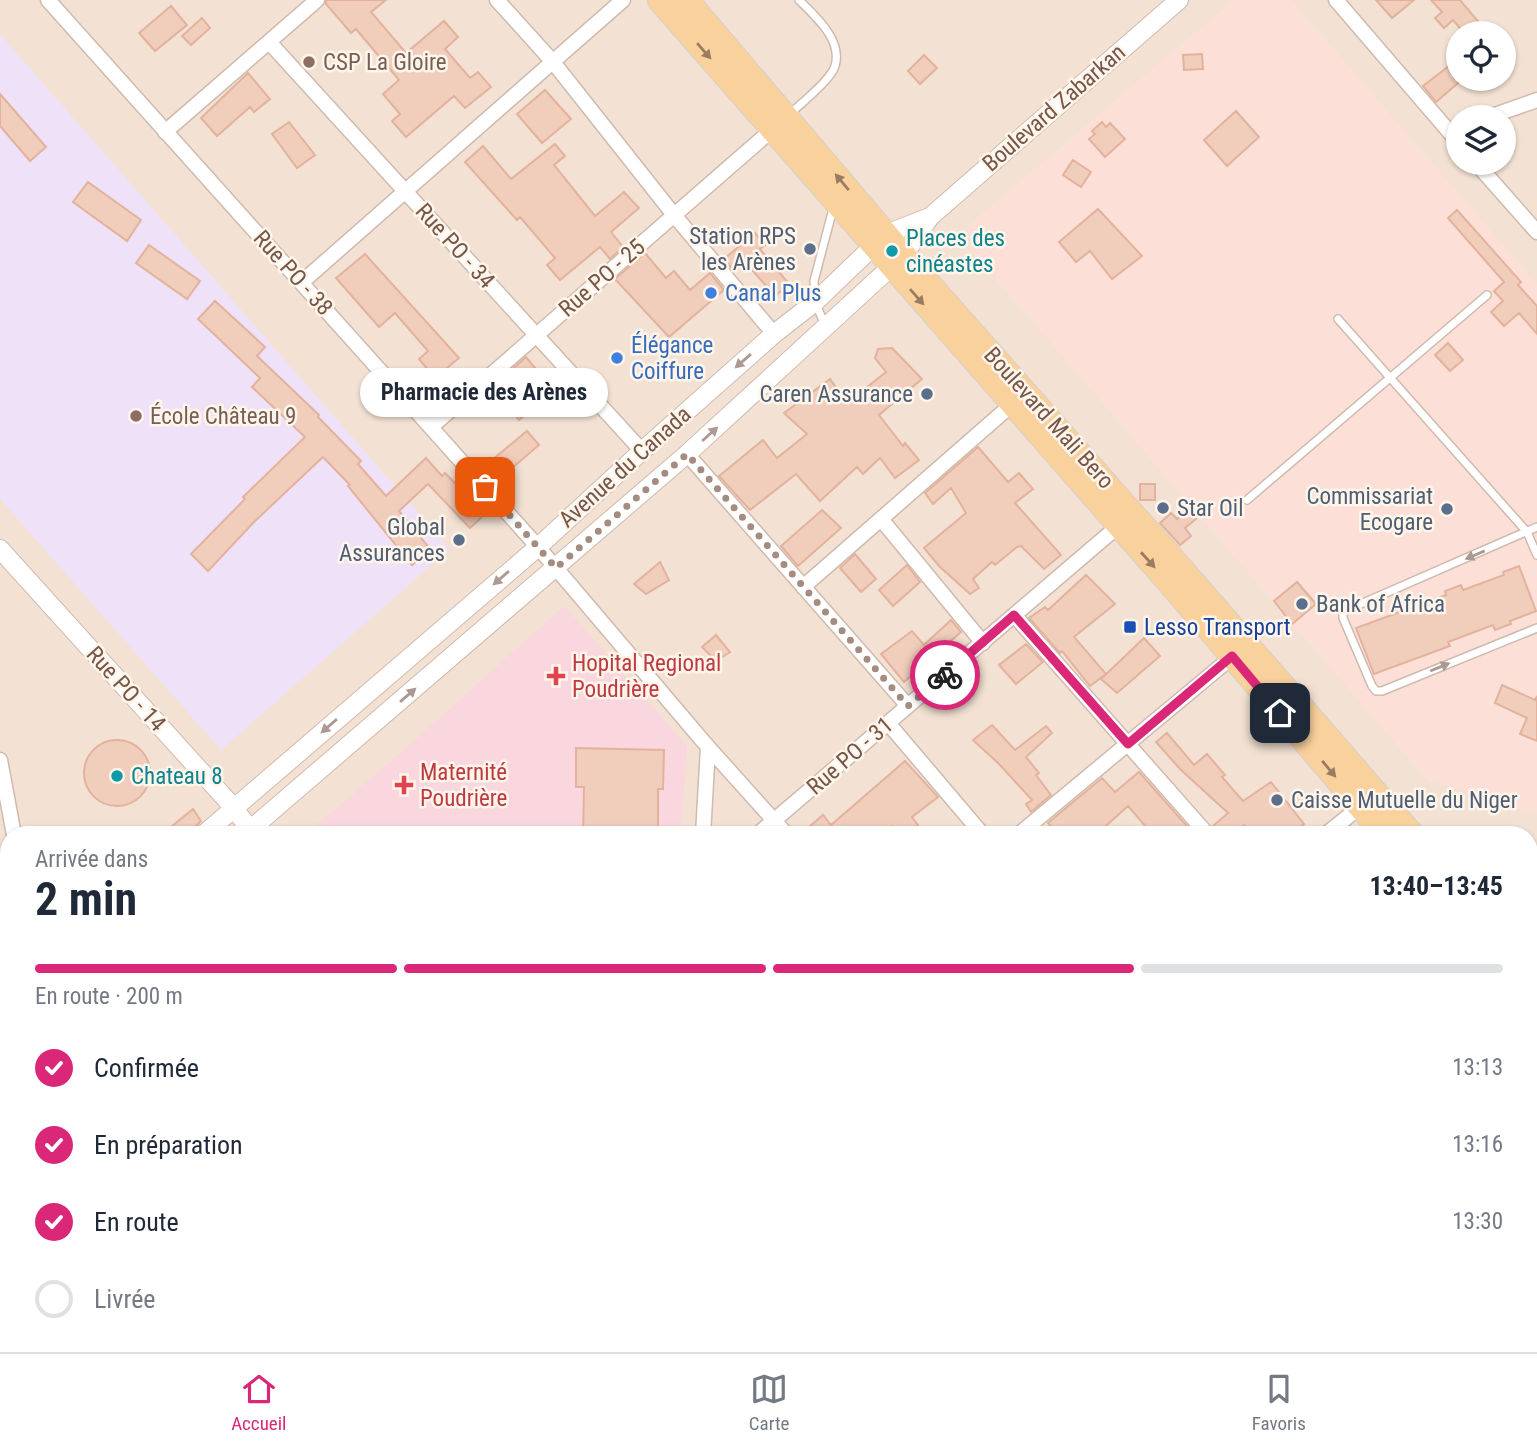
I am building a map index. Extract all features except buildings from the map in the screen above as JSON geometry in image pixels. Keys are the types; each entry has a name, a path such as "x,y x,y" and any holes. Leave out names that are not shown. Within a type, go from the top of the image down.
{"main road":[{"name":"Boulevard Mali Bero","path":"659,0 780,123 1369,801 1401,826"},
{"name":"Boulevard Mali Bero","path":"687,0 835,201 880,239"},
{"name":"Boulevard Mali Bero","path":"1369,801 1380,826"}],"street":[{"name":"Rue PO - 38","path":"48,0 538,547 708,747 780,826"},
{"path":"165,132 317,0"},
{"path":"497,0 553,62 674,215 774,334"},
{"path":"302,282 623,0"},
{"name":"Boulevard Zabarkan","path":"898,261 930,216 1179,0"},
{"path":"1336,0 1446,124"},
{"name":"Rue PO - 34","path":"269,42 642,450"},
{"path":"1516,107 1537,100"},
{"name":"Rue PO - 25","path":"431,427 780,123"},
{"path":"1487,175 1537,232"},
{"name":"Boulevard Zabarkan","path":"880,239 930,216"},
{"name":"Avenue du Canada","path":"213,826 538,547 642,450 774,334 815,302 880,239"},
{"name":"Avenue du Canada","path":"254,826 687,454 898,261"},
{"path":"803,587 1019,399"},
{"path":"687,454 908,706"},
{"path":"881,519 983,643"},
{"name":"Rue PO - 31","path":"768,826 1126,520"},
{"name":"Rue PO - 14","path":"0,549 233,808 244,826"},
{"path":"1014,615 1200,826"},
{"path":"1029,826 1240,650"},
{"path":"888,723 974,826"},
{"path":"704,826 708,747"},
{"path":"0,760 12,826"},
{"path":"1337,826 1369,801"}],"lane":[{"path":"780,123 825,80 835,66 836,52 831,38 823,25 799,0"},
{"path":"826,329 815,302 814,281 835,201"},
{"path":"1247,500 1487,296"},
{"path":"1338,319 1527,532 1537,555"},
{"path":"1537,527 1343,613 1376,691 1382,691 1537,628"}],"shaded area":[{"path":"0,0 1537,0 1537,826 0,826"},
{"path":"1234,0 1291,0 1537,284 1537,815 1427,780 971,250 968,226"},
{"path":"0,34 450,549 221,750 0,499"},
{"name":"Hopital Regional Poudrière","path":"564,606 687,746 682,826 315,826"}],"way so far":[{"path":"485,487 556,568 687,454 908,706 945,675"}],"place":[{"name":"CSP La Gloire","path":"309,62"},
{"name":"Station RPS les Arènes","path":"810,249"},
{"name":"Places des cinéastes","path":"892,251"},
{"name":"Canal Plus","path":"711,293"},
{"name":"Élégance Coiffure","path":"617,358"},
{"name":"Caren Assurance","path":"927,394"},
{"name":"École Château 9","path":"136,416"},
{"name":"Pharmacie des Arènes","path":"485,487"},
{"name":"Star Oil","path":"1163,508"},
{"name":"Commissariat Ecogare","path":"1447,509"},
{"name":"Global Assurances","path":"459,540"},
{"name":"Bank of Africa","path":"1302,604"},
{"name":"Lesso Transport","path":"1130,627"},
{"name":"Hopital Regional Poudrière","path":"556,676"},
{"name":"Chateau 8","path":"117,776"},
{"name":"Maternité Poudrière","path":"404,785"},
{"name":"Caisse Mutuelle du Niger","path":"1277,800"}],"route":[{"path":"945,675 1014,615 1128,744 1232,656 1280,713"}]}
